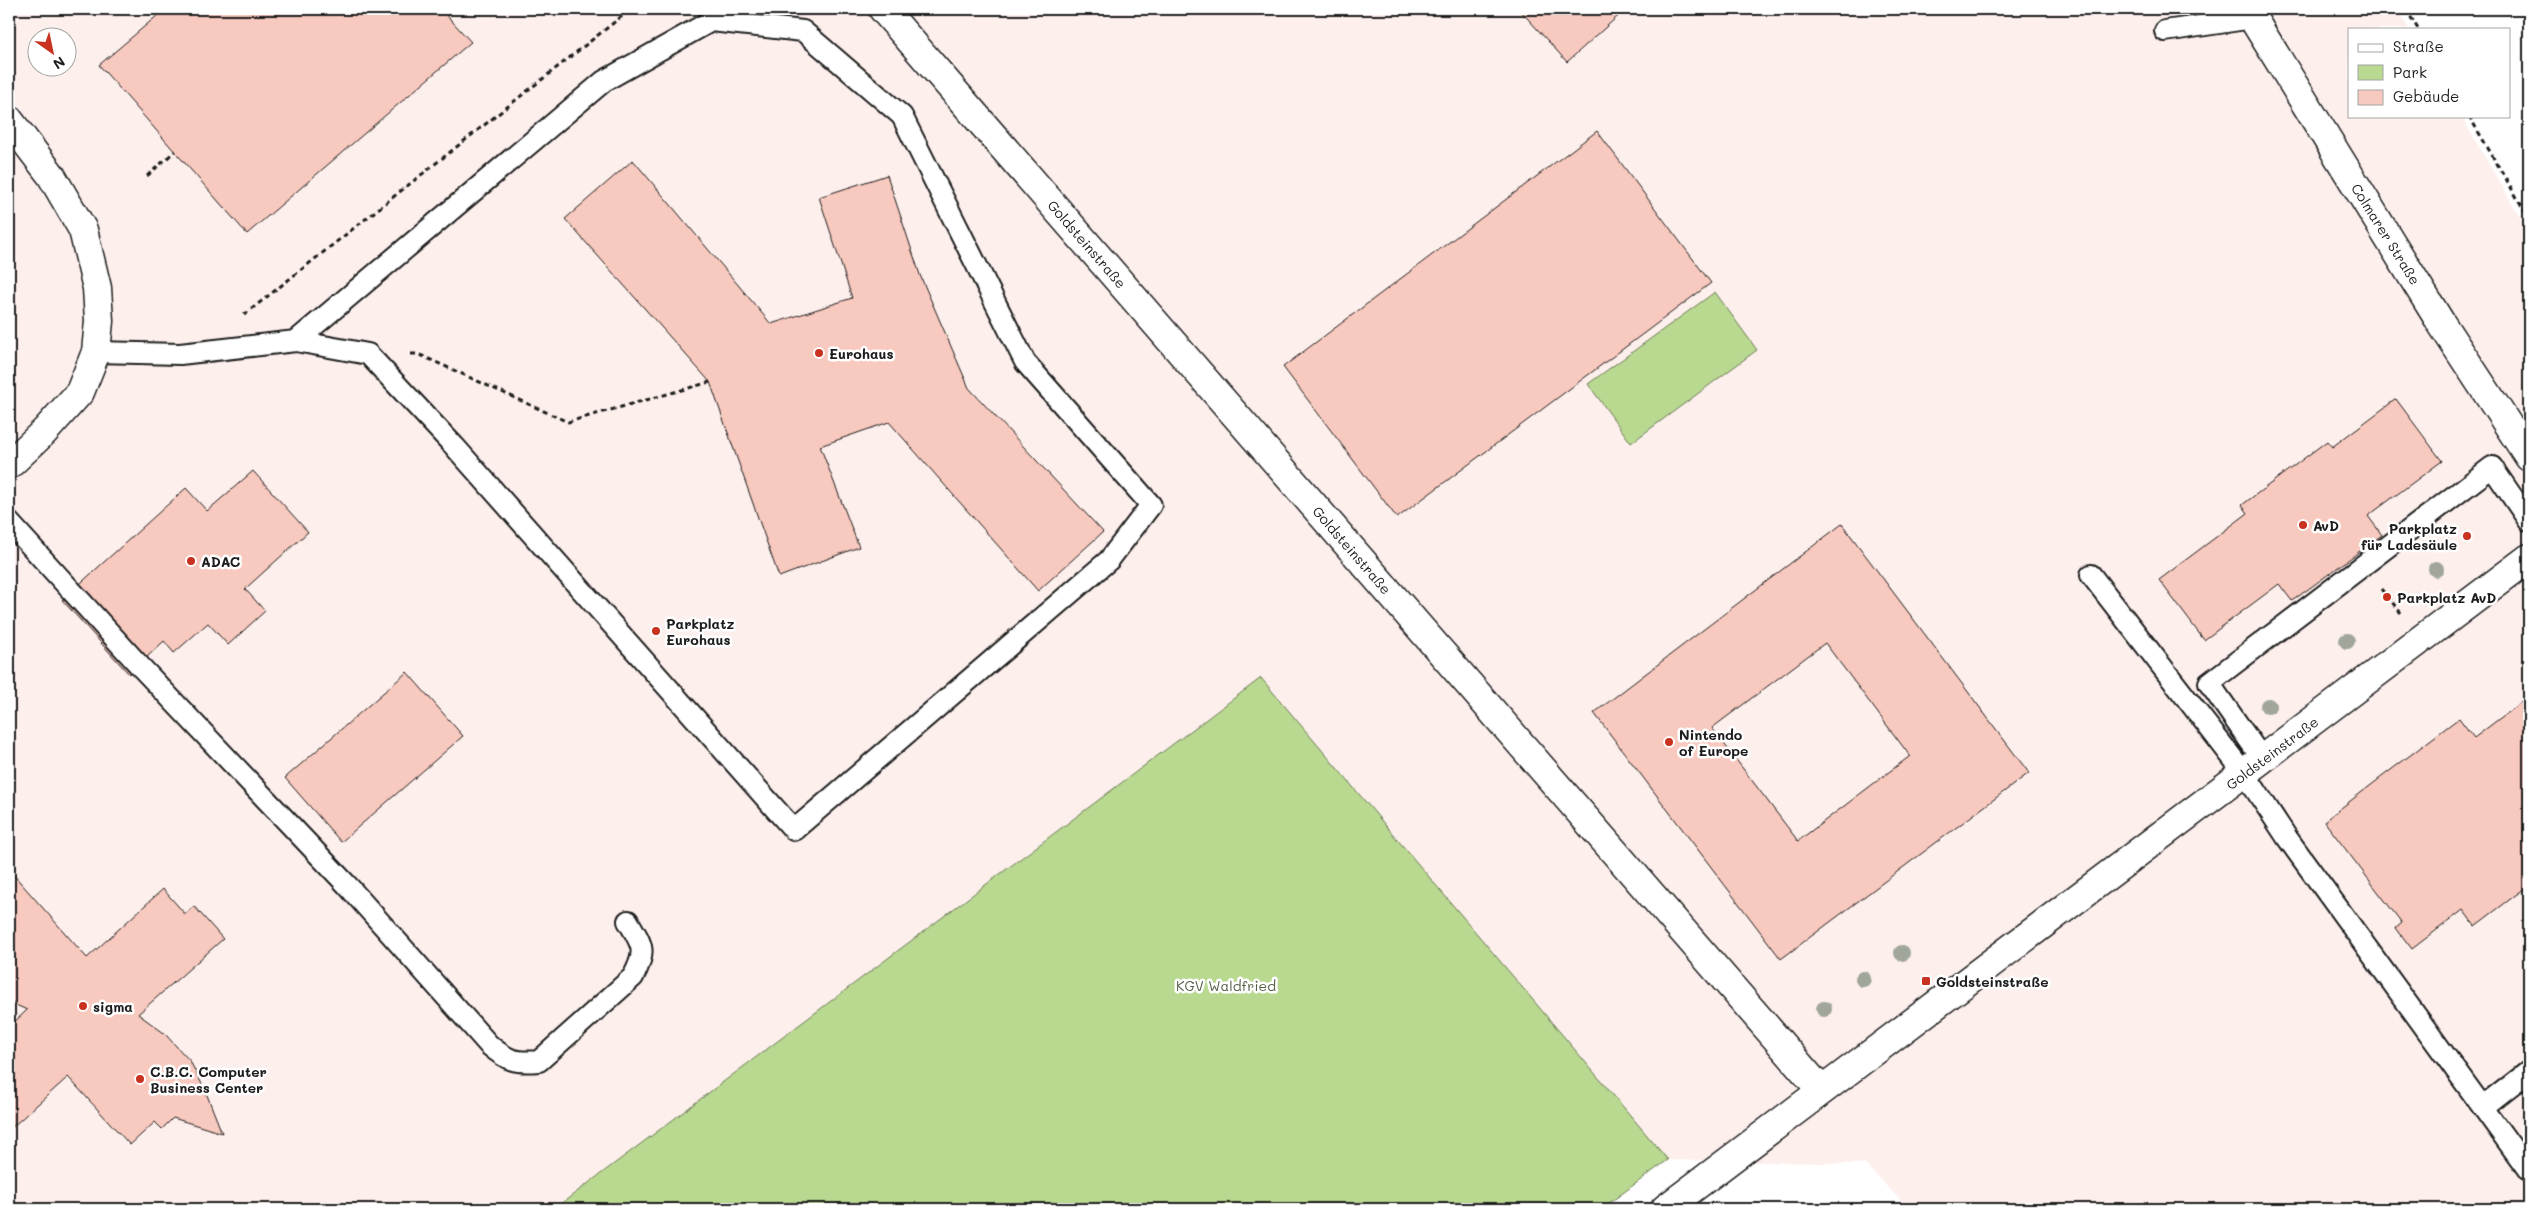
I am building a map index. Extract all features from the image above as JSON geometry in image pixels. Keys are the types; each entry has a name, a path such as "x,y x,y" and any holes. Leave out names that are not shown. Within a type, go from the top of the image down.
{"street":[{"name":"Goldsteinstraße","path":"883,9 1821,1090"},
{"name":"Colmarer Straße","path":"2250,13 2441,323 2529,457"},
{"path":"9,120 51,175 83,230 97,288 99,321 96,352 80,392 45,431 9,465"},
{"name":"Goldsteinstraße","path":"1665,1209 2529,558"}],"lane":[{"path":"2165,30 2250,13"},
{"path":"96,352 180,354 296,341 368,354 455,447 794,830 1109,560 1151,505 1025,362 902,116 803,31 711,21 604,81 296,341"},
{"path":"2529,521 2492,467 2362,564 2209,683 2254,767 2288,839 2529,1171"},
{"path":"9,522 139,665 348,886 489,1045 505,1058 521,1062 539,1061 633,977 642,959 640,941 628,921"},
{"path":"2090,575 2254,767"},
{"path":"2482,1107 2529,1071"}],"path":[{"path":"242,317 631,9"},
{"path":"2406,9 2417,28"},
{"path":"2470,118 2529,218"},
{"path":"146,176 175,151"},
{"path":"368,354 418,354 568,422 710,382"},
{"path":"2362,564 2403,616"}],"shaded area":[{"path":"9,9 2397,9 2408,28 2348,28 2348,118 2462,118 2529,232 2529,1209 1909,1209 1865,1164 1668,1160 1261,678 554,1209 9,1209"}],"green space":[{"path":"1715,292 1757,350 1631,443 1588,384"},
{"name":"KGV Waldfried","path":"1261,678 1668,1160 1601,1209 554,1209"}],"building":[{"path":"165,9 441,9 471,42 247,234 99,65"},
{"path":"1519,9 1626,9 1567,62"},
{"path":"1597,131 1711,283 1397,518 1283,367"},
{"name":"Eurohaus","path":"633,160 771,324 852,298 819,197 887,175 920,275 969,388 1103,532 1038,591 889,422 820,446 859,547 779,577 710,382 565,219"},
{"name":"AvD","path":"2396,399 2442,461 2368,516 2382,535 2292,601 2279,584 2204,640 2159,580 2248,513 2242,505 2327,441 2332,447"},
{"name":"ADAC","path":"253,471 308,532 245,589 265,611 228,645 208,623 174,653 164,641 129,674 62,600 186,488 207,511"},
{"name":"Nintendo of Europe","path":"1842,524 2029,773 1781,959 1594,713","holes":["1825,643 1910,756 1798,841 1712,728"]},
{"path":"407,672 463,736 341,842 285,778"},
{"path":"2529,696 2529,885 2475,926 2463,910 2412,949 2396,928 2402,923 2324,821 2459,718 2474,738"},
{"name":"sigma","path":"12,873 87,958 163,889 185,914 194,906 223,939 138,1014 164,1033 190,1061 205,1090 222,1133 173,1118 162,1129 155,1122 130,1145 68,1077 9,1130 9,1027 27,1010 9,1002 9,876"}],"place":[{"name":"Eurohaus","path":"819,353"},
{"name":"AvD","path":"2303,525"},
{"name":"Parkplatz für Ladesäule","path":"2467,536"},
{"name":"ADAC","path":"191,561"},
{"name":"Parkplatz AvD","path":"2387,597"},
{"name":"Parkplatz Eurohaus","path":"656,631"},
{"name":"Nintendo of Europe","path":"1669,742"},
{"name":"Goldsteinstraße","path":"1926,981"},
{"name":"sigma","path":"83,1006"},
{"name":"C.B.C. Computer Business Center","path":"140,1079"}]}
